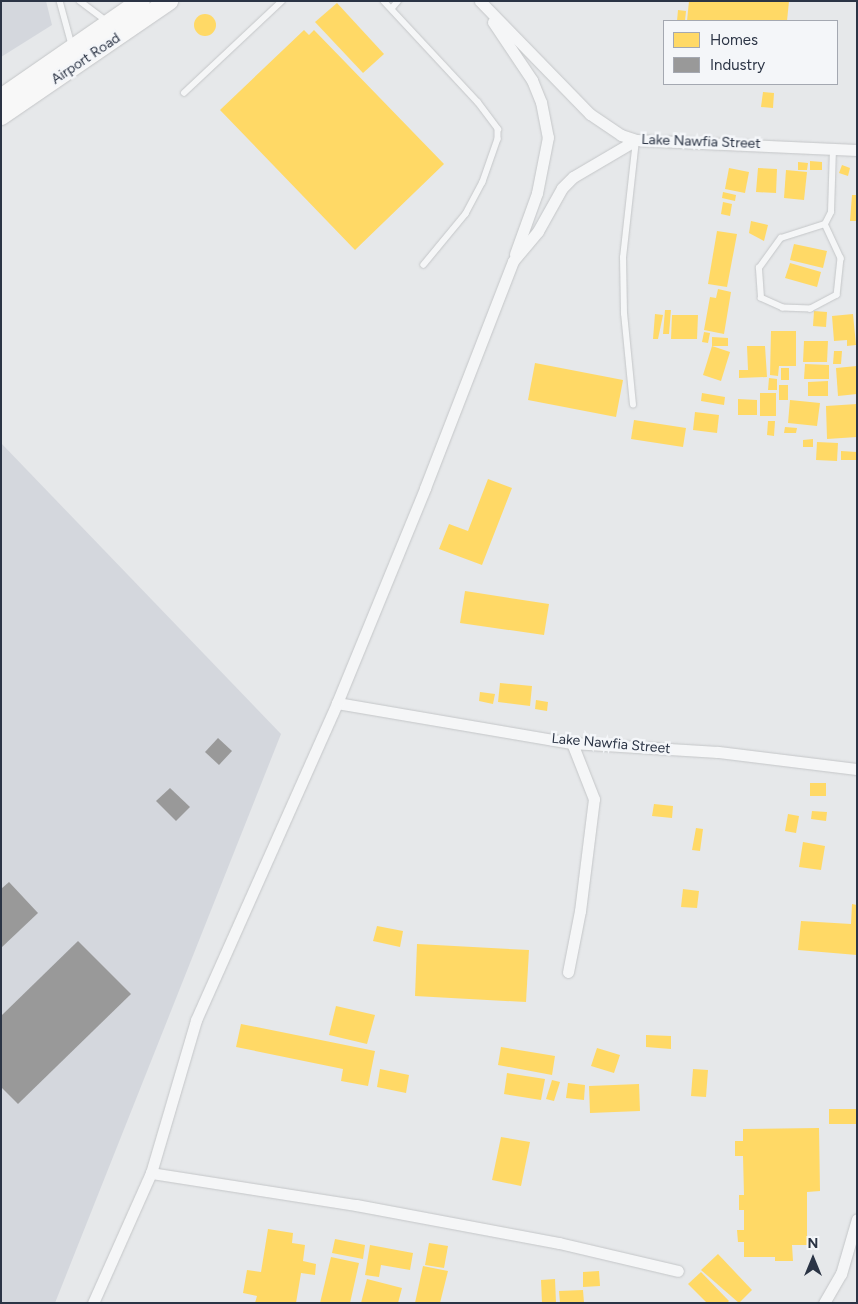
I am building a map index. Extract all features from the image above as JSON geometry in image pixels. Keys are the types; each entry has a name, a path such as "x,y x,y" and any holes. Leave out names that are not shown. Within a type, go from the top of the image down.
{"main road":[{"name":"Airport Road","path":"1,116 82,62 141,1"},
{"name":"Airport Road","path":"1,98 73,46 114,30 169,1"}],"street":[{"name":"Lake Nawfia Street","path":"483,5 590,114 621,135 636,140 857,150"},
{"path":"93,1303 151,1173 196,1020 337,703 425,488 513,261 539,184 548,138 541,102 532,80 483,5"},
{"path":"513,261 538,231 562,188 573,177 636,140"},
{"name":"Lake Nawfia Street","path":"337,703 572,743 718,752 857,770"},
{"path":"568,972 580,911 594,799 572,743"},
{"path":"151,1173 356,1205 559,1243 678,1271"},
{"path":"824,1303 841,1274 857,1219"}],"lane":[{"path":"60,1 73,46 82,62"},
{"path":"80,1 114,30"},
{"path":"184,93 282,1"},
{"path":"384,1 478,102 498,129 498,139 483,182 466,214 424,265"},
{"path":"392,8 398,1"},
{"path":"633,405 624,314 623,258 636,140"},
{"path":"825,224 841,258 837,295 811,309 783,308 761,298 759,268 781,238 825,224 831,212 832,148"}],"shaded area":[{"path":"1,1 46,1 52,25 1,57"},
{"path":"1,443 281,734 55,1303 1,1303"}],"building: Homes":[{"path":"689,1 789,1 787,20 687,20"},
{"path":"337,3 384,54 363,73 315,22"},
{"path":"678,10 686,11 685,20 677,20"},
{"path":"205,14 213,17 216,25 213,33 205,36 197,33 194,25 197,17"},
{"path":"304,30 309,35 314,30 444,164 355,250 220,110"},
{"path":"763,92 774,93 773,108 761,107"},
{"path":"810,161 822,162 822,170 810,170"},
{"path":"798,162 808,163 807,170 798,170"},
{"path":"842,165 850,168 848,176 839,173"},
{"path":"729,168 749,172 745,193 725,189"},
{"path":"758,168 777,169 776,193 756,192"},
{"path":"786,170 807,172 804,200 784,198"},
{"path":"723,192 736,195 735,201 722,198"},
{"path":"852,195 857,195 857,221 850,221"},
{"path":"723,202 732,204 730,216 721,214"},
{"path":"751,221 768,225 764,241 749,233"},
{"path":"717,231 737,234 727,287 708,284"},
{"path":"794,244 827,251 823,268 790,260"},
{"path":"790,263 821,272 817,287 785,278"},
{"path":"718,289 731,292 724,334 704,330 710,297 716,298"},
{"path":"665,310 671,310 669,334 663,334"},
{"path":"814,311 827,312 826,327 813,326"},
{"path":"655,314 663,315 658,339 653,339"},
{"path":"853,314 856,345 847,346 847,340 834,341 832,316"},
{"path":"672,315 698,315 697,339 671,339"},
{"path":"771,331 796,331 796,366 779,366 778,376 770,375"},
{"path":"704,332 710,333 708,343 702,342"},
{"path":"712,337 728,338 728,346 712,346"},
{"path":"804,341 828,341 827,362 803,362"},
{"path":"712,346 730,352 721,381 703,375"},
{"path":"747,346 765,346 767,377 739,378 739,370 748,370"},
{"path":"834,351 842,351 841,364 833,364"},
{"path":"535,363 623,380 616,417 528,400"},
{"path":"805,364 829,365 829,379 804,379"},
{"path":"857,366 857,394 838,396 836,368"},
{"path":"781,368 789,368 789,380 781,380"},
{"path":"769,378 777,379 777,390 768,390"},
{"path":"828,381 828,396 808,396 808,382"},
{"path":"779,385 788,385 788,400 779,400"},
{"path":"702,393 725,397 724,405 701,401"},
{"path":"760,393 776,393 776,416 760,416"},
{"path":"738,399 757,400 757,415 738,415"},
{"path":"790,400 820,403 817,426 788,423"},
{"path":"857,404 857,437 827,439 826,406"},
{"path":"695,412 719,415 717,433 693,430"},
{"path":"634,420 686,428 683,447 631,439"},
{"path":"768,421 775,421 774,436 767,435"},
{"path":"785,427 797,428 796,433 784,433"},
{"path":"813,439 813,447 803,447 803,440"},
{"path":"817,442 838,443 837,461 816,460"},
{"path":"841,451 857,452 857,460 841,460"},
{"path":"488,479 512,488 482,565 439,549 449,524 468,531"},
{"path":"465,591 549,604 544,635 460,623"},
{"path":"500,683 532,686 530,706 498,702"},
{"path":"480,692 495,694 493,704 479,701"},
{"path":"536,700 548,702 547,711 535,709"},
{"path":"810,783 826,783 826,796 810,796"},
{"path":"654,804 673,806 672,818 652,816"},
{"path":"812,811 827,812 826,821 811,819"},
{"path":"788,814 799,816 796,833 785,831"},
{"path":"696,828 703,829 700,851 692,850"},
{"path":"803,842 825,846 821,870 799,867"},
{"path":"683,889 699,891 697,908 681,907"},
{"path":"852,904 857,905 857,955 798,950 801,921 851,924"},
{"path":"377,926 403,931 400,947 373,941"},
{"path":"417,944 529,950 526,1002 415,996"},
{"path":"336,1006 375,1015 367,1044 329,1035"},
{"path":"241,1024 375,1051 368,1086 341,1081 343,1069 236,1047"},
{"path":"646,1035 671,1036 671,1049 646,1047"},
{"path":"501,1047 555,1056 552,1075 498,1065"},
{"path":"597,1048 620,1055 614,1073 591,1066"},
{"path":"380,1069 409,1075 406,1093 377,1087"},
{"path":"693,1069 708,1070 706,1097 691,1096"},
{"path":"507,1073 545,1079 541,1100 504,1094"},
{"path":"552,1080 560,1082 554,1101 546,1099"},
{"path":"568,1083 585,1085 584,1100 566,1098"},
{"path":"639,1084 640,1111 590,1113 589,1086"},
{"path":"829,1109 857,1109 857,1124 829,1124"},
{"path":"819,1128 820,1191 807,1192 807,1245 792,1245 793,1261 775,1261 775,1257 744,1257 744,1242 738,1242 737,1230 744,1230 744,1210 739,1210 739,1195 744,1195 743,1156 735,1156 735,1141 743,1141 743,1129"},
{"path":"501,1137 530,1142 521,1186 492,1180"},
{"path":"268,1229 293,1233 292,1243 305,1245 303,1261 316,1264 315,1275 301,1273 296,1303 255,1303 257,1296 243,1293 247,1270 261,1272"},
{"path":"335,1239 365,1245 363,1259 332,1253"},
{"path":"429,1243 448,1246 444,1268 425,1265"},
{"path":"370,1245 413,1253 410,1270 381,1265 379,1277 365,1275"},
{"path":"718,1254 752,1290 739,1303 701,1270"},
{"path":"331,1257 359,1263 350,1303 320,1303"},
{"path":"423,1266 448,1271 440,1303 415,1303"},
{"path":"599,1271 600,1286 583,1287 583,1272"},
{"path":"701,1272 729,1301 727,1303 707,1303 688,1284"},
{"path":"367,1279 402,1288 398,1303 361,1303"},
{"path":"555,1279 556,1303 542,1303 541,1280"},
{"path":"583,1290 584,1303 560,1303 559,1291"}],"building: Industry":[{"path":"218,738 232,751 219,765 205,752"},
{"path":"170,788 190,807 176,821 156,801"},
{"path":"9,882 38,913 1,948 1,889"},
{"path":"78,941 131,994 18,1104 1,1087 1,1016"}]}
